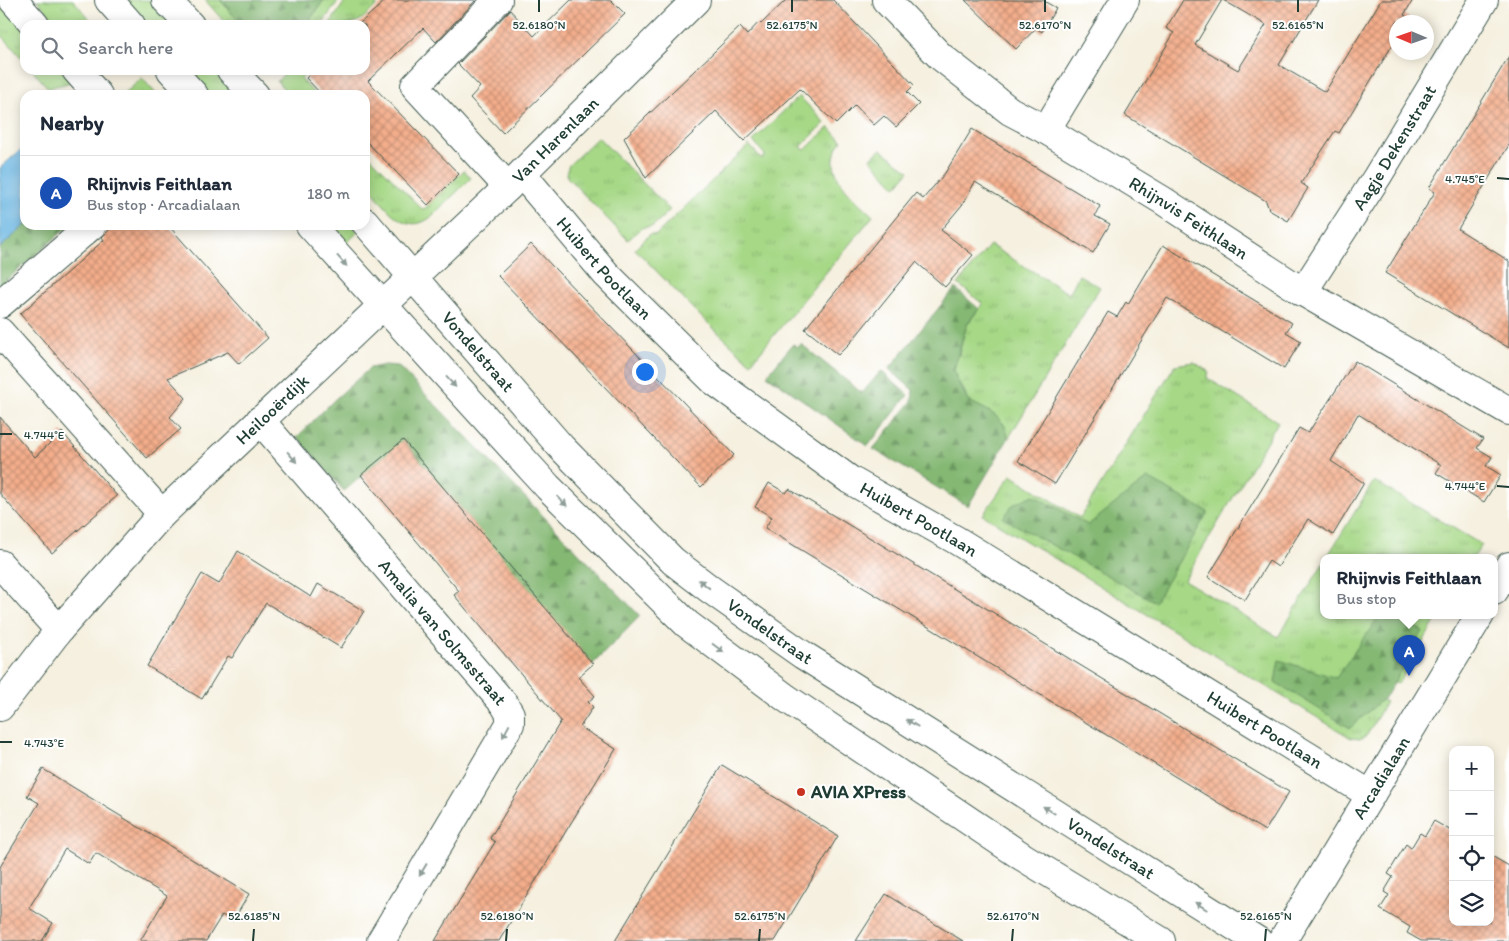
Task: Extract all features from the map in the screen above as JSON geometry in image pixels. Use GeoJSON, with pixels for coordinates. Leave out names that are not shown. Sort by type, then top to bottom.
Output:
{"type":"FeatureCollection","features":[{"type":"Feature","properties":{"kind":"street"},"geometry":{"type":"LineString","coordinates":[[13,0],[31,20]]}},
{"type":"Feature","properties":{"kind":"street"},"geometry":{"type":"LineString","coordinates":[[108,0],[126,20]]}},
{"type":"Feature","properties":{"kind":"street"},"geometry":{"type":"LineString","coordinates":[[166,0],[185,20]]}},
{"type":"Feature","properties":{"kind":"street","name":"Huibert Pootlaan"},"geometry":{"type":"LineString","coordinates":[[498,0],[415,86],[515,181],[606,274],[721,386],[850,480],[956,540],[1371,795]]}},
{"type":"Feature","properties":{"kind":"street","name":"Rhijnvis Feithlaan"},"geometry":{"type":"LineString","coordinates":[[886,0],[940,56],[1010,111],[1046,130],[1162,200],[1303,292],[1509,411]]}},
{"type":"Feature","properties":{"kind":"street"},"geometry":{"type":"LineString","coordinates":[[1046,130],[1125,0]]}},
{"type":"Feature","properties":{"kind":"street","name":"Aagje Dekenstraat"},"geometry":{"type":"LineString","coordinates":[[1303,292],[1377,177],[1484,0]]}},
{"type":"Feature","properties":{"kind":"street","name":"Van Harenlaan"},"geometry":{"type":"LineString","coordinates":[[382,306],[414,278],[515,181],[691,2]]}},
{"type":"Feature","properties":{"kind":"street"},"geometry":{"type":"LineString","coordinates":[[80,75],[94,90]]}},
{"type":"Feature","properties":{"kind":"street"},"geometry":{"type":"LineString","coordinates":[[176,75],[189,90]]}},
{"type":"Feature","properties":{"kind":"street"},"geometry":{"type":"LineString","coordinates":[[236,75],[250,90]]}},
{"type":"Feature","properties":{"kind":"street","name":"Vondelstraat"},"geometry":{"type":"LineString","coordinates":[[370,228],[561,447],[674,561],[711,590],[803,655],[1258,941]]}},
{"type":"Feature","properties":{"kind":"street"},"geometry":{"type":"LineString","coordinates":[[0,304],[86,230]]}},
{"type":"Feature","properties":{"kind":"street"},"geometry":{"type":"LineString","coordinates":[[314,230],[548,487],[687,624],[794,704],[1023,857],[1161,941]]}},
{"type":"Feature","properties":{"kind":"street","name":"Heilooërdijk"},"geometry":{"type":"LineString","coordinates":[[0,707],[59,630],[162,514],[382,306]]}},
{"type":"Feature","properties":{"kind":"street"},"geometry":{"type":"LineString","coordinates":[[0,332],[162,514]]}},
{"type":"Feature","properties":{"kind":"street","name":"Amalia van Solmsstraat"},"geometry":{"type":"LineString","coordinates":[[260,420],[504,704],[510,714],[510,724],[380,941]]}},
{"type":"Feature","properties":{"kind":"street"},"geometry":{"type":"LineString","coordinates":[[0,564],[59,630]]}},
{"type":"Feature","properties":{"kind":"street"},"geometry":{"type":"LineString","coordinates":[[1498,584],[1509,566]]}},
{"type":"Feature","properties":{"kind":"street","name":"Arcadialaan"},"geometry":{"type":"LineString","coordinates":[[1282,941],[1478,619]]}},
{"type":"Feature","properties":{"kind":"green space"},"geometry":{"type":"Polygon","coordinates":[[[0,0],[20,23],[20,56],[0,33],[0,0]]]}},
{"type":"Feature","properties":{"kind":"green space"},"geometry":{"type":"Polygon","coordinates":[[[37,0],[73,0],[91,20],[55,20],[37,0]]]}},
{"type":"Feature","properties":{"kind":"green space"},"geometry":{"type":"Polygon","coordinates":[[[119,0],[154,0],[172,20],[137,20],[119,0]]]}},
{"type":"Feature","properties":{"kind":"green space"},"geometry":{"type":"Polygon","coordinates":[[[205,0],[220,0],[238,20],[223,20],[205,0]]]}},
{"type":"Feature","properties":{"kind":"green space"},"geometry":{"type":"Polygon","coordinates":[[[220,0],[324,0],[310,20],[238,20],[220,0]]]}},
{"type":"Feature","properties":{"kind":"green space"},"geometry":{"type":"Polygon","coordinates":[[[324,0],[339,0],[325,20],[310,20],[324,0]]]}},
{"type":"Feature","properties":{"kind":"green space"},"geometry":{"type":"Polygon","coordinates":[[[346,0],[382,0],[361,20],[332,20],[346,0]]]}},
{"type":"Feature","properties":{"kind":"green space"},"geometry":{"type":"Polygon","coordinates":[[[36,75],[66,75],[71,81],[66,84],[49,89],[36,75]]]}},
{"type":"Feature","properties":{"kind":"green space"},"geometry":{"type":"Polygon","coordinates":[[[185,75],[220,75],[234,90],[199,90],[185,75]]]}},
{"type":"Feature","properties":{"kind":"green space"},"geometry":{"type":"Polygon","coordinates":[[[283,75],[305,75],[301,79],[311,90],[285,90],[277,81],[283,75]]]}},
{"type":"Feature","properties":{"kind":"green space"},"geometry":{"type":"Polygon","coordinates":[[[142,78],[153,90],[129,90],[142,78]]]}},
{"type":"Feature","properties":{"kind":"green space"},"geometry":{"type":"Polygon","coordinates":[[[799,96],[825,123],[801,147],[805,150],[829,127],[842,141],[836,152],[834,162],[836,172],[848,192],[873,216],[751,363],[696,312],[635,249],[650,234],[656,235],[749,145],[762,159],[765,155],[753,141],[799,96]]]}},
{"type":"Feature","properties":{"kind":"green space"},"geometry":{"type":"Polygon","coordinates":[[[598,137],[670,210],[653,226],[642,228],[628,240],[567,177],[568,166],[598,137]]]}},
{"type":"Feature","properties":{"kind":"green space"},"geometry":{"type":"Polygon","coordinates":[[[881,149],[909,171],[896,187],[870,159],[881,149]]]}},
{"type":"Feature","properties":{"kind":"green space"},"geometry":{"type":"Polygon","coordinates":[[[370,156],[423,210],[464,170],[471,178],[430,218],[420,223],[410,223],[402,220],[393,215],[370,188],[370,156]]]}},
{"type":"Feature","properties":{"kind":"green space"},"geometry":{"type":"Polygon","coordinates":[[[20,230],[64,230],[0,286],[0,248],[20,230]]]}},
{"type":"Feature","properties":{"kind":"green space"},"geometry":{"type":"Polygon","coordinates":[[[321,230],[356,230],[358,232],[339,250],[321,230]]]}},
{"type":"Feature","properties":{"kind":"green space"},"geometry":{"type":"Polygon","coordinates":[[[990,245],[1069,294],[1079,275],[1100,287],[1008,439],[1007,431],[999,419],[967,400],[953,368],[959,355],[966,326],[983,304],[958,284],[990,245]]]}},
{"type":"Feature","properties":{"kind":"green space"},"geometry":{"type":"Polygon","coordinates":[[[955,288],[979,309],[966,328],[954,368],[955,375],[967,400],[999,419],[1007,431],[1008,439],[968,506],[873,449],[912,401],[913,390],[889,369],[955,288]]]}},
{"type":"Feature","properties":{"kind":"green space"},"geometry":{"type":"Polygon","coordinates":[[[793,344],[798,347],[801,344],[862,393],[881,371],[908,395],[868,446],[767,375],[793,344]]]}},
{"type":"Feature","properties":{"kind":"green space"},"geometry":{"type":"Polygon","coordinates":[[[1194,362],[1209,372],[1207,378],[1278,422],[1184,580],[1278,637],[1320,569],[1320,619],[1437,619],[1398,684],[1389,678],[1377,697],[1386,702],[1367,735],[1360,739],[1351,738],[983,515],[1011,475],[1080,518],[1175,365],[1194,362]]]}},
{"type":"Feature","properties":{"kind":"green space"},"geometry":{"type":"Polygon","coordinates":[[[385,365],[398,366],[640,616],[592,665],[404,441],[344,491],[297,437],[370,368],[385,365]]]}},
{"type":"Feature","properties":{"kind":"green space"},"geometry":{"type":"Polygon","coordinates":[[[1148,478],[1208,512],[1155,602],[1003,518],[1014,504],[1033,495],[1088,525],[1148,478]]]}},
{"type":"Feature","properties":{"kind":"green space"},"geometry":{"type":"Polygon","coordinates":[[[1374,481],[1482,545],[1476,554],[1329,554],[1374,481]]]}},
{"type":"Feature","properties":{"kind":"green space"},"geometry":{"type":"Polygon","coordinates":[[[1377,619],[1399,619],[1423,631],[1387,695],[1350,728],[1275,682],[1279,660],[1336,678],[1377,619]]]}},
{"type":"Feature","properties":{"kind":"water"},"geometry":{"type":"Polygon","coordinates":[[[20,150],[20,230],[0,248],[0,168],[20,150]]]}},
{"type":"Feature","properties":{"kind":"building"},"geometry":{"type":"Polygon","coordinates":[[[386,0],[476,0],[436,42],[423,28],[368,81],[459,174],[428,205],[370,145],[370,90],[317,90],[306,78],[309,75],[370,75],[370,20],[364,20],[386,0]]]}},
{"type":"Feature","properties":{"kind":"building"},"geometry":{"type":"Polygon","coordinates":[[[571,0],[611,0],[625,14],[503,133],[470,98],[480,87],[458,64],[510,10],[534,36],[571,0]]]}},
{"type":"Feature","properties":{"kind":"building"},"geometry":{"type":"Polygon","coordinates":[[[786,0],[833,0],[914,85],[907,92],[919,104],[896,127],[884,116],[874,125],[855,105],[836,124],[800,89],[744,141],[716,111],[646,178],[624,138],[740,27],[747,35],[759,22],[761,24],[786,0]]]}},
{"type":"Feature","properties":{"kind":"building"},"geometry":{"type":"Polygon","coordinates":[[[965,0],[1042,0],[1056,8],[1042,32],[1036,28],[1016,49],[965,0]]]}},
{"type":"Feature","properties":{"kind":"building"},"geometry":{"type":"Polygon","coordinates":[[[1183,0],[1222,0],[1195,45],[1238,70],[1266,25],[1223,0],[1318,0],[1279,65],[1325,92],[1381,0],[1413,0],[1404,15],[1389,15],[1389,51],[1339,133],[1335,131],[1301,183],[1308,188],[1288,221],[1269,210],[1266,201],[1125,115],[1174,33],[1166,28],[1183,0]]]}},
{"type":"Feature","properties":{"kind":"building"},"geometry":{"type":"Polygon","coordinates":[[[1509,56],[1509,145],[1458,229],[1509,261],[1509,348],[1385,273],[1435,192],[1429,188],[1509,56]]]}},
{"type":"Feature","properties":{"kind":"building"},"geometry":{"type":"Polygon","coordinates":[[[972,129],[1100,206],[1095,216],[1110,224],[1093,253],[975,182],[962,205],[941,230],[973,255],[945,287],[916,262],[851,342],[838,355],[805,329],[916,193],[923,199],[945,173],[972,129]]]}},
{"type":"Feature","properties":{"kind":"building"},"geometry":{"type":"Polygon","coordinates":[[[109,230],[172,230],[268,338],[239,364],[228,352],[168,378],[186,398],[170,417],[181,429],[147,458],[20,314],[104,240],[102,237],[109,230]]]}},
{"type":"Feature","properties":{"kind":"building"},"geometry":{"type":"Polygon","coordinates":[[[531,244],[734,455],[701,487],[498,276],[531,244]]]}},
{"type":"Feature","properties":{"kind":"building"},"geometry":{"type":"Polygon","coordinates":[[[1163,245],[1292,323],[1286,332],[1301,341],[1284,369],[1167,298],[1055,484],[1018,461],[1108,312],[1117,317],[1126,302],[1128,304],[1163,245]]]}},
{"type":"Feature","properties":{"kind":"building"},"geometry":{"type":"Polygon","coordinates":[[[1355,361],[1483,439],[1477,448],[1492,457],[1486,466],[1501,475],[1484,502],[1436,473],[1441,465],[1358,414],[1331,461],[1364,483],[1333,535],[1308,519],[1278,567],[1269,561],[1245,600],[1208,577],[1299,428],[1308,433],[1355,361]]]}},
{"type":"Feature","properties":{"kind":"building"},"geometry":{"type":"Polygon","coordinates":[[[0,417],[35,457],[62,432],[117,496],[52,553],[0,494],[0,417]]]}},
{"type":"Feature","properties":{"kind":"building"},"geometry":{"type":"Polygon","coordinates":[[[403,440],[593,664],[578,677],[595,696],[588,702],[593,707],[580,727],[616,749],[499,941],[435,941],[495,842],[490,838],[561,721],[454,595],[459,591],[361,475],[403,440]]]}},
{"type":"Feature","properties":{"kind":"building"},"geometry":{"type":"Polygon","coordinates":[[[769,483],[786,493],[789,489],[816,505],[1289,792],[1265,831],[765,528],[772,517],[755,507],[769,483]]]}},
{"type":"Feature","properties":{"kind":"building"},"geometry":{"type":"Polygon","coordinates":[[[238,551],[311,597],[318,584],[364,611],[341,648],[266,603],[232,658],[228,656],[202,699],[147,666],[202,574],[219,584],[238,551]]]}},
{"type":"Feature","properties":{"kind":"building"},"geometry":{"type":"Polygon","coordinates":[[[722,765],[838,836],[775,941],[615,941],[722,765]]]}},
{"type":"Feature","properties":{"kind":"building"},"geometry":{"type":"Polygon","coordinates":[[[43,769],[249,894],[233,921],[222,915],[206,941],[140,941],[167,896],[96,853],[89,864],[65,849],[29,908],[53,923],[42,941],[0,941],[0,867],[39,803],[27,796],[43,769]]]}},
{"type":"Feature","properties":{"kind":"building"},"geometry":{"type":"Polygon","coordinates":[[[1434,821],[1449,830],[1449,926],[1494,926],[1494,857],[1509,866],[1509,941],[1421,941],[1407,933],[1410,927],[1380,909],[1389,895],[1384,892],[1393,877],[1388,874],[1406,844],[1411,848],[1420,833],[1425,836],[1434,821]]]}},
{"type":"Feature","properties":{"kind":"building"},"geometry":{"type":"Polygon","coordinates":[[[886,894],[963,941],[856,941],[886,894]]]}},
{"type":"Feature","properties":{"kind":"place","name":"Rhijnvis Feithlaan"},"geometry":{"type":"Point","coordinates":[1409,676]}},
{"type":"Feature","properties":{"kind":"place","name":"AVIA XPress"},"geometry":{"type":"Point","coordinates":[801,792]}}]}
